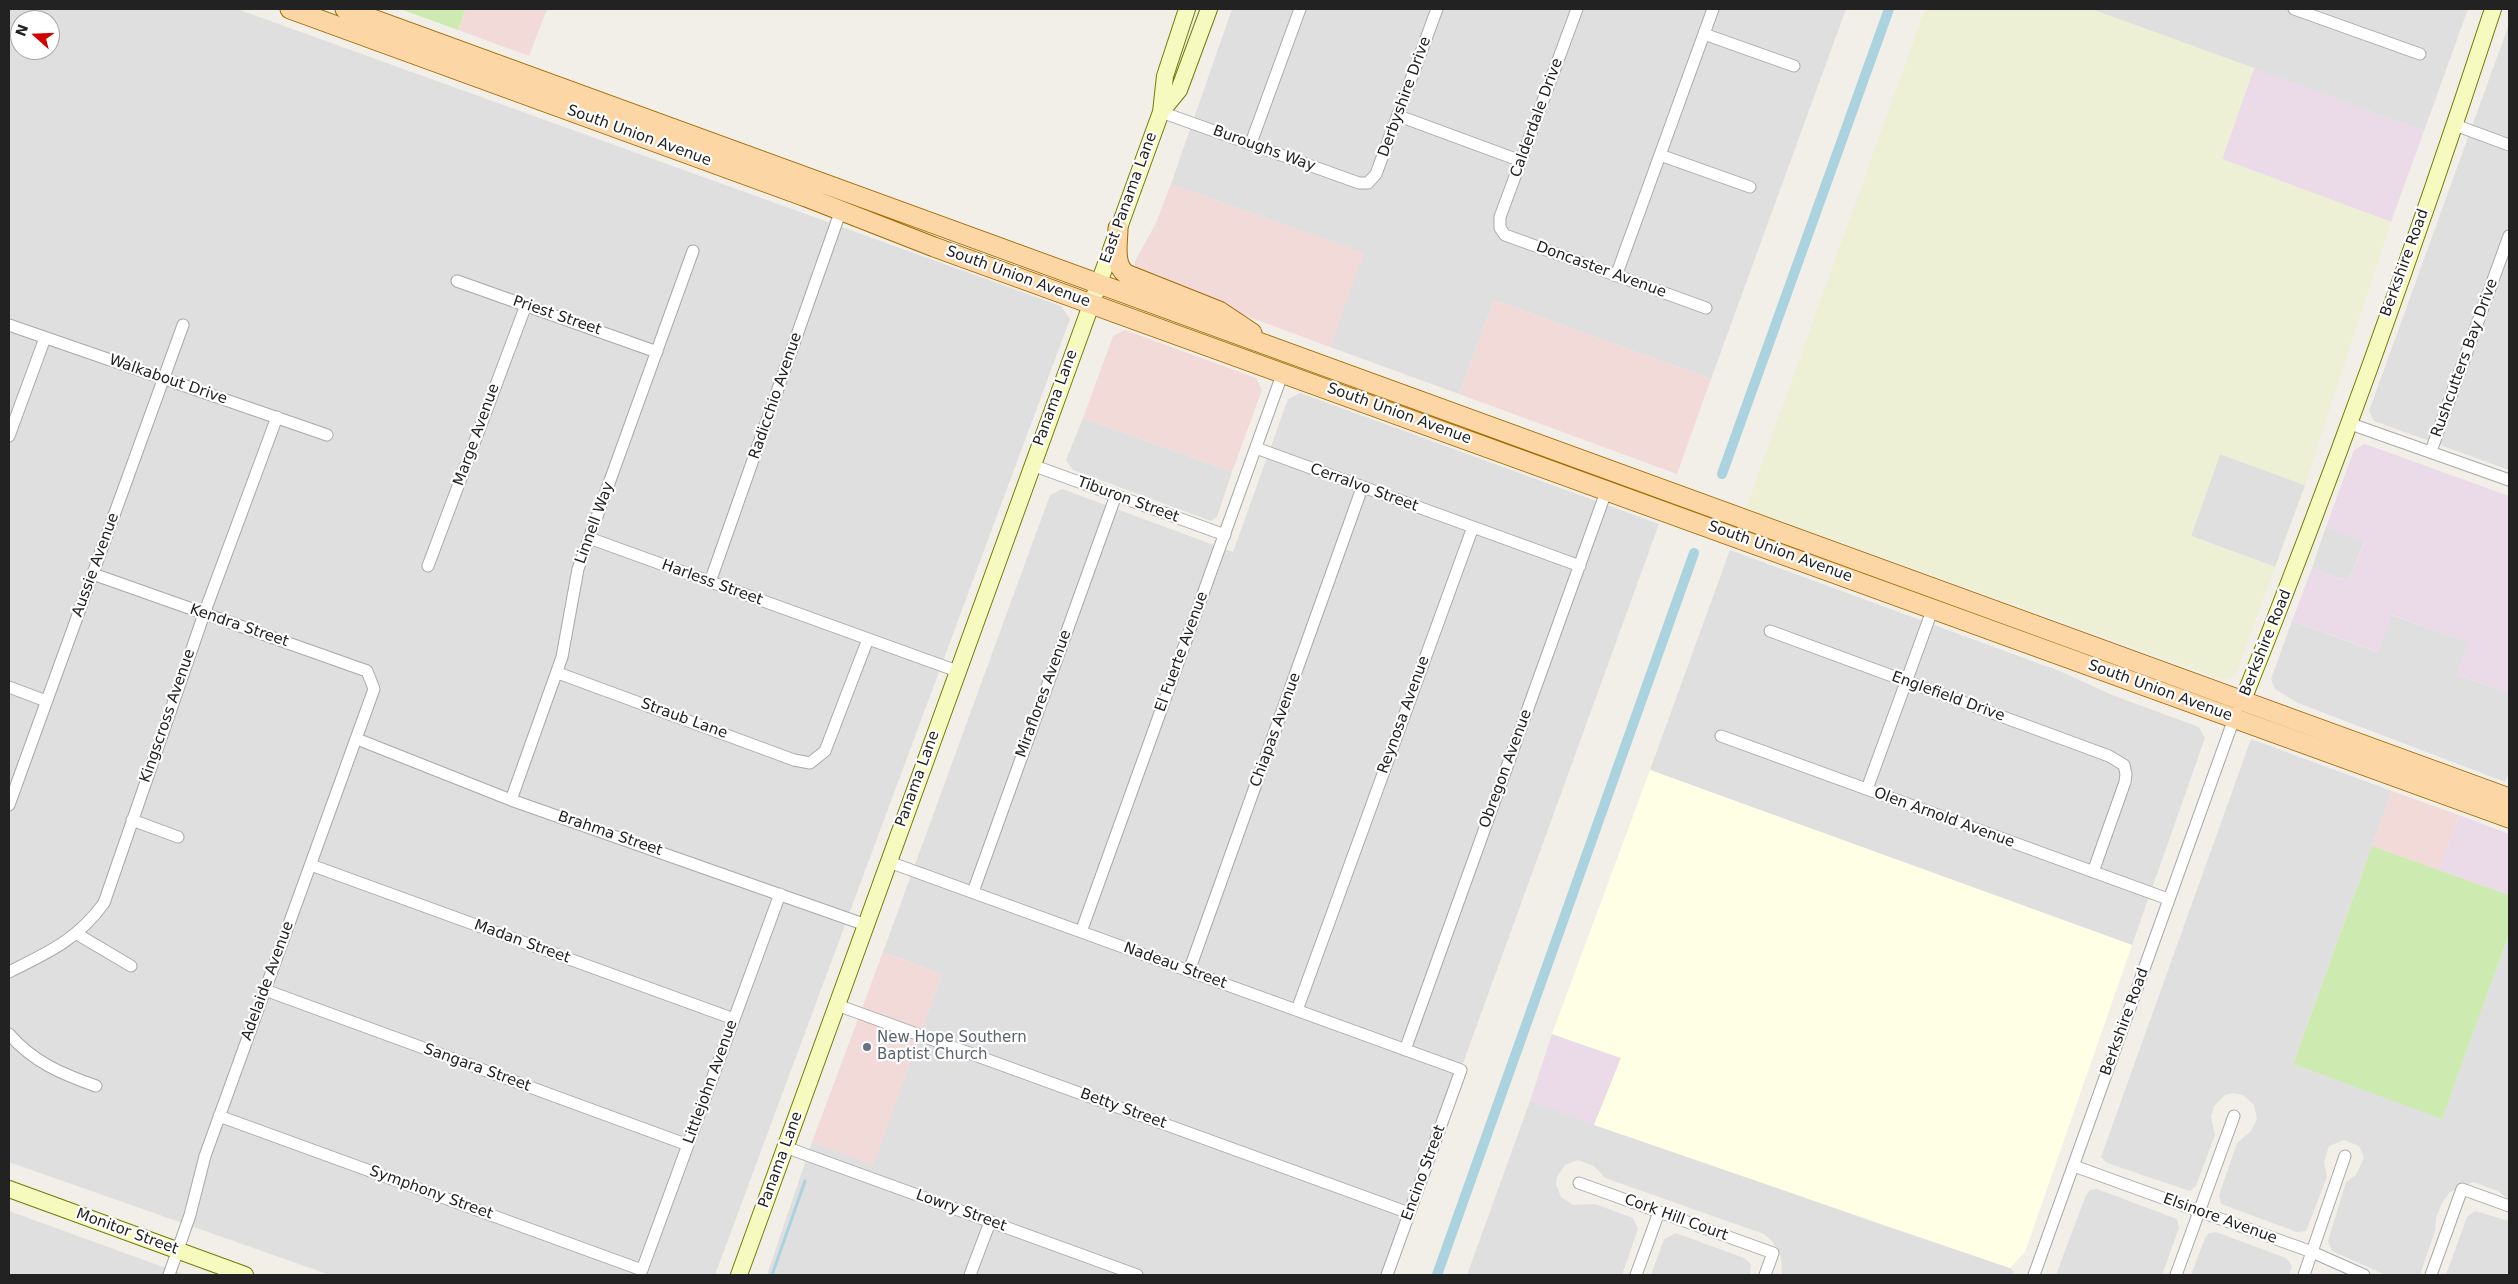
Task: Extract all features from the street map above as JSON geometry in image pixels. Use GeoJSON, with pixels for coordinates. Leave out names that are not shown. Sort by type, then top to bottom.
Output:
{"type":"FeatureCollection","features":[{"type":"Feature","properties":{"kind":"main road","name":"South Union Avenue"},"geometry":{"type":"LineString","coordinates":[[290,9],[841,210],[984,265],[1607,489],[2509,818]]}},
{"type":"Feature","properties":{"kind":"main road","name":"South Union Avenue"},"geometry":{"type":"LineString","coordinates":[[345,9],[2509,798]]}},
{"type":"Feature","properties":{"kind":"main road","name":"East Panama Lane"},"geometry":{"type":"LineString","coordinates":[[1098,283],[1161,112],[1165,76],[1187,9]]}},
{"type":"Feature","properties":{"kind":"main road"},"geometry":{"type":"LineString","coordinates":[[1181,84],[1183,52],[1198,9]]}},
{"type":"Feature","properties":{"kind":"main road","name":"East Panama Lane"},"geometry":{"type":"LineString","coordinates":[[1161,112],[1179,90],[1208,9]]}},
{"type":"Feature","properties":{"kind":"main road","name":"Berkshire Road"},"geometry":{"type":"LineString","coordinates":[[2242,700],[2305,546],[2455,125],[2493,9]]}},
{"type":"Feature","properties":{"kind":"main road"},"geometry":{"type":"LineString","coordinates":[[398,48],[412,43],[475,65],[485,60]]}},
{"type":"Feature","properties":{"kind":"main road"},"geometry":{"type":"LineString","coordinates":[[503,86],[520,82],[593,108],[606,104]]}},
{"type":"Feature","properties":{"kind":"main road"},"geometry":{"type":"LineString","coordinates":[[1118,228],[1117,258],[1122,271],[1219,311],[1243,325],[1264,344]]}},
{"type":"Feature","properties":{"kind":"main road"},"geometry":{"type":"LineString","coordinates":[[984,265],[1026,270],[1088,290],[1098,283]]}},
{"type":"Feature","properties":{"kind":"main road","name":"Panama Lane"},"geometry":{"type":"LineString","coordinates":[[739,1275],[1098,283]]}},
{"type":"Feature","properties":{"kind":"main road"},"geometry":{"type":"LineString","coordinates":[[1091,304],[1100,300],[1115,301],[1204,332],[1214,334],[1230,331]]}},
{"type":"Feature","properties":{"kind":"main road"},"geometry":{"type":"LineString","coordinates":[[1210,346],[1242,347],[1302,367],[1310,366],[1312,361]]}},
{"type":"Feature","properties":{"kind":"main road","name":"Monitor Street"},"geometry":{"type":"LineString","coordinates":[[9,1189],[246,1275]]}},
{"type":"Feature","properties":{"kind":"street"},"geometry":{"type":"LineString","coordinates":[[1251,143],[1300,9]]}},
{"type":"Feature","properties":{"kind":"street","name":"Derbyshire Drive"},"geometry":{"type":"LineString","coordinates":[[1368,183],[1376,174],[1438,9]]}},
{"type":"Feature","properties":{"kind":"street","name":"Calderdale Drive"},"geometry":{"type":"LineString","coordinates":[[1500,228],[1500,216],[1577,9]]}},
{"type":"Feature","properties":{"kind":"street"},"geometry":{"type":"LineString","coordinates":[[1616,276],[1713,9]]}},
{"type":"Feature","properties":{"kind":"street"},"geometry":{"type":"LineString","coordinates":[[2294,9],[2420,54]]}},
{"type":"Feature","properties":{"kind":"street"},"geometry":{"type":"LineString","coordinates":[[1704,34],[1794,66]]}},
{"type":"Feature","properties":{"kind":"street","name":"Buroughs Way"},"geometry":{"type":"LineString","coordinates":[[1161,112],[1359,183],[1368,183]]}},
{"type":"Feature","properties":{"kind":"street"},"geometry":{"type":"LineString","coordinates":[[1399,116],[1521,161]]}},
{"type":"Feature","properties":{"kind":"street"},"geometry":{"type":"LineString","coordinates":[[2455,125],[2509,145]]}},
{"type":"Feature","properties":{"kind":"street"},"geometry":{"type":"LineString","coordinates":[[1660,155],[1750,187]]}},
{"type":"Feature","properties":{"kind":"street","name":"Radicchio Avenue"},"geometry":{"type":"LineString","coordinates":[[710,582],[841,210]]}},
{"type":"Feature","properties":{"kind":"street","name":"Doncaster Avenue"},"geometry":{"type":"LineString","coordinates":[[1500,228],[1505,235],[1706,308]]}},
{"type":"Feature","properties":{"kind":"street","name":"Rushcutters Bay Drive"},"geometry":{"type":"LineString","coordinates":[[2431,451],[2509,236]]}},
{"type":"Feature","properties":{"kind":"street","name":"Linnell Way"},"geometry":{"type":"LineString","coordinates":[[511,800],[558,673],[578,569],[693,251]]}},
{"type":"Feature","properties":{"kind":"street","name":"Priest Street"},"geometry":{"type":"LineString","coordinates":[[457,281],[656,352]]}},
{"type":"Feature","properties":{"kind":"street","name":"Marge Avenue"},"geometry":{"type":"LineString","coordinates":[[428,566],[526,305]]}},
{"type":"Feature","properties":{"kind":"street","name":"Walkabout Drive"},"geometry":{"type":"LineString","coordinates":[[9,325],[327,435]]}},
{"type":"Feature","properties":{"kind":"street","name":"Aussie Avenue"},"geometry":{"type":"LineString","coordinates":[[9,805],[183,325]]}},
{"type":"Feature","properties":{"kind":"street"},"geometry":{"type":"LineString","coordinates":[[9,436],[46,338]]}},
{"type":"Feature","properties":{"kind":"street","name":"El Fuerte Avenue"},"geometry":{"type":"LineString","coordinates":[[1081,932],[1283,372]]}},
{"type":"Feature","properties":{"kind":"street","name":"Kingscross Avenue"},"geometry":{"type":"LineString","coordinates":[[9,972],[56,949],[77,934],[104,903],[204,614],[277,417]]}},
{"type":"Feature","properties":{"kind":"street"},"geometry":{"type":"LineString","coordinates":[[2348,423],[2509,480]]}},
{"type":"Feature","properties":{"kind":"street","name":"Cerralvo Street"},"geometry":{"type":"LineString","coordinates":[[1256,448],[1473,527]]}},
{"type":"Feature","properties":{"kind":"street","name":"Tiburon Street"},"geometry":{"type":"LineString","coordinates":[[1032,465],[1224,535]]}},
{"type":"Feature","properties":{"kind":"street","name":"Chiapas Avenue"},"geometry":{"type":"LineString","coordinates":[[1189,971],[1362,488]]}},
{"type":"Feature","properties":{"kind":"street","name":"Obregon Avenue"},"geometry":{"type":"LineString","coordinates":[[1405,1050],[1607,489]]}},
{"type":"Feature","properties":{"kind":"street","name":"Miraflores Avenue"},"geometry":{"type":"LineString","coordinates":[[972,892],[1116,495]]}},
{"type":"Feature","properties":{"kind":"street"},"geometry":{"type":"LineString","coordinates":[[1473,527],[1580,566]]}},
{"type":"Feature","properties":{"kind":"street","name":"Reynosa Avenue"},"geometry":{"type":"LineString","coordinates":[[1297,1010],[1473,527]]}},
{"type":"Feature","properties":{"kind":"street","name":"Harless Street"},"geometry":{"type":"LineString","coordinates":[[589,538],[957,671]]}},
{"type":"Feature","properties":{"kind":"street","name":"Kendra Street"},"geometry":{"type":"LineString","coordinates":[[93,574],[367,671],[374,689]]}},
{"type":"Feature","properties":{"kind":"street"},"geometry":{"type":"LineString","coordinates":[[1867,789],[1933,608]]}},
{"type":"Feature","properties":{"kind":"street","name":"Englefield Drive"},"geometry":{"type":"LineString","coordinates":[[1770,632],[2108,756],[2124,765],[2125,782],[2093,872]]}},
{"type":"Feature","properties":{"kind":"street","name":"Straub Lane"},"geometry":{"type":"LineString","coordinates":[[558,673],[794,760],[810,763],[825,751],[868,639]]}},
{"type":"Feature","properties":{"kind":"street"},"geometry":{"type":"LineString","coordinates":[[9,687],[46,701]]}},
{"type":"Feature","properties":{"kind":"street","name":"Adelaide Avenue"},"geometry":{"type":"LineString","coordinates":[[169,1275],[190,1216],[205,1156],[374,689]]}},
{"type":"Feature","properties":{"kind":"street","name":"Berkshire Road"},"geometry":{"type":"LineString","coordinates":[[2034,1275],[2168,899],[2242,700]]}},
{"type":"Feature","properties":{"kind":"street","name":"Olen Arnold Avenue"},"geometry":{"type":"LineString","coordinates":[[1721,736],[2168,899]]}},
{"type":"Feature","properties":{"kind":"street","name":"Brahma Street"},"geometry":{"type":"LineString","coordinates":[[357,739],[511,800],[866,925]]}},
{"type":"Feature","properties":{"kind":"street"},"geometry":{"type":"LineString","coordinates":[[132,820],[178,837]]}},
{"type":"Feature","properties":{"kind":"street","name":"Nadeau Street"},"geometry":{"type":"LineString","coordinates":[[888,862],[1461,1070]]}},
{"type":"Feature","properties":{"kind":"street","name":"Madan Street"},"geometry":{"type":"LineString","coordinates":[[311,865],[734,1019]]}},
{"type":"Feature","properties":{"kind":"street","name":"Littlejohn Avenue"},"geometry":{"type":"LineString","coordinates":[[642,1270],[780,894]]}},
{"type":"Feature","properties":{"kind":"street"},"geometry":{"type":"LineString","coordinates":[[77,934],[131,966]]}},
{"type":"Feature","properties":{"kind":"street","name":"Sangara Street"},"geometry":{"type":"LineString","coordinates":[[265,990],[688,1145]]}},
{"type":"Feature","properties":{"kind":"street","name":"Betty Street"},"geometry":{"type":"LineString","coordinates":[[837,1005],[1409,1213]]}},
{"type":"Feature","properties":{"kind":"street"},"geometry":{"type":"LineString","coordinates":[[9,1034],[31,1056],[47,1066],[96,1086]]}},
{"type":"Feature","properties":{"kind":"street","name":"Encino Street"},"geometry":{"type":"LineString","coordinates":[[1387,1275],[1461,1070]]}},
{"type":"Feature","properties":{"kind":"street","name":"Symphony Street"},"geometry":{"type":"LineString","coordinates":[[219,1116],[642,1270]]}},
{"type":"Feature","properties":{"kind":"street"},"geometry":{"type":"LineString","coordinates":[[2176,1275],[2234,1116]]}},
{"type":"Feature","properties":{"kind":"street","name":"Lowry Street"},"geometry":{"type":"LineString","coordinates":[[785,1147],[1136,1275]]}},
{"type":"Feature","properties":{"kind":"street"},"geometry":{"type":"LineString","coordinates":[[2304,1275],[2345,1156]]}},
{"type":"Feature","properties":{"kind":"street","name":"Elsinore Avenue"},"geometry":{"type":"LineString","coordinates":[[2074,1166],[2312,1252],[2364,1275]]}},
{"type":"Feature","properties":{"kind":"street","name":"Cork Hill Court"},"geometry":{"type":"LineString","coordinates":[[1579,1183],[1773,1254],[1765,1275]]}},
{"type":"Feature","properties":{"kind":"street"},"geometry":{"type":"LineString","coordinates":[[2431,1275],[2462,1190],[2509,1206]]}},
{"type":"Feature","properties":{"kind":"street"},"geometry":{"type":"LineString","coordinates":[[1636,1275],[1659,1212]]}},
{"type":"Feature","properties":{"kind":"street"},"geometry":{"type":"LineString","coordinates":[[970,1275],[990,1222]]}},
{"type":"Feature","properties":{"kind":"shaded area"},"geometry":{"type":"Polygon","coordinates":[[[9,9],[237,9],[1061,306],[1070,319],[715,1275],[330,1275],[9,1162],[9,9]]]}},
{"type":"Feature","properties":{"kind":"shaded area"},"geometry":{"type":"Polygon","coordinates":[[[465,9],[547,9],[529,56],[458,30],[465,9]]]}},
{"type":"Feature","properties":{"kind":"shaded area"},"geometry":{"type":"Polygon","coordinates":[[[1232,9],[1846,9],[1711,379],[1494,300],[1459,394],[1330,347],[1363,253],[1171,184],[1232,9]]]}},
{"type":"Feature","properties":{"kind":"shaded area"},"geometry":{"type":"Polygon","coordinates":[[[1925,9],[2091,9],[2254,68],[2222,159],[2391,222],[2305,485],[2220,454],[2191,536],[2275,567],[2235,677],[2223,680],[1746,508],[1925,9]]]}},
{"type":"Feature","properties":{"kind":"shaded area"},"geometry":{"type":"Polygon","coordinates":[[[2091,9],[2468,9],[2424,131],[2091,9]]]}},
{"type":"Feature","properties":{"kind":"shaded area"},"geometry":{"type":"Polygon","coordinates":[[[2509,24],[2509,470],[2374,421],[2369,411],[2509,24]]]}},
{"type":"Feature","properties":{"kind":"shaded area"},"geometry":{"type":"Polygon","coordinates":[[[2254,68],[2424,131],[2391,222],[2222,159],[2254,68]]]}},
{"type":"Feature","properties":{"kind":"shaded area"},"geometry":{"type":"Polygon","coordinates":[[[1171,184],[1364,253],[1330,347],[1136,275],[1135,261],[1156,223],[1171,184]]]}},
{"type":"Feature","properties":{"kind":"shaded area"},"geometry":{"type":"Polygon","coordinates":[[[1494,300],[1711,379],[1677,474],[1459,394],[1494,300]]]}},
{"type":"Feature","properties":{"kind":"shaded area"},"geometry":{"type":"Polygon","coordinates":[[[1125,330],[1256,378],[1262,390],[1232,472],[1083,418],[1113,336],[1125,330]]]}},
{"type":"Feature","properties":{"kind":"shaded area"},"geometry":{"type":"Polygon","coordinates":[[[1300,393],[1659,524],[1386,1275],[767,1275],[812,1142],[873,1164],[942,974],[883,952],[1050,495],[1062,489],[1233,552],[1288,399],[1300,393]]]}},
{"type":"Feature","properties":{"kind":"shaded area"},"geometry":{"type":"Polygon","coordinates":[[[1083,418],[1232,472],[1217,517],[1211,521],[1073,470],[1066,460],[1083,418]]]}},
{"type":"Feature","properties":{"kind":"shaded area"},"geometry":{"type":"Polygon","coordinates":[[[2365,444],[2509,496],[2509,693],[2457,675],[2468,643],[2392,615],[2378,652],[2292,621],[2312,568],[2348,581],[2365,542],[2326,527],[2354,450],[2365,444]]]}},
{"type":"Feature","properties":{"kind":"shaded area"},"geometry":{"type":"Polygon","coordinates":[[[2220,454],[2305,485],[2275,567],[2191,536],[2220,454]]]}},
{"type":"Feature","properties":{"kind":"shaded area"},"geometry":{"type":"Polygon","coordinates":[[[2326,527],[2365,541],[2348,581],[2312,568],[2326,527]]]}},
{"type":"Feature","properties":{"kind":"shaded area"},"geometry":{"type":"Polygon","coordinates":[[[1730,550],[2062,672],[2112,695],[2199,727],[2205,738],[2132,945],[1650,770],[1730,550]]]}},
{"type":"Feature","properties":{"kind":"shaded area"},"geometry":{"type":"Polygon","coordinates":[[[2391,615],[2469,643],[2457,675],[2509,693],[2509,772],[2505,782],[2298,703],[2275,689],[2271,679],[2292,621],[2377,652],[2391,615]]]}},
{"type":"Feature","properties":{"kind":"shaded area"},"geometry":{"type":"Polygon","coordinates":[[[2251,739],[2392,791],[2293,1064],[2442,1118],[2509,934],[2509,1200],[2498,1191],[2473,1182],[2450,1192],[2442,1203],[2436,1218],[2435,1231],[2420,1275],[2386,1275],[2332,1251],[2328,1241],[2346,1182],[2356,1175],[2364,1158],[2359,1146],[2344,1140],[2329,1146],[2324,1162],[2327,1177],[2306,1231],[2297,1232],[2221,1204],[2219,1195],[2237,1143],[2251,1131],[2257,1119],[2254,1105],[2243,1095],[2233,1093],[2225,1095],[2214,1106],[2211,1117],[2215,1135],[2196,1186],[2190,1191],[2107,1163],[2101,1157],[2251,739]]]}},
{"type":"Feature","properties":{"kind":"shaded area"},"geometry":{"type":"Polygon","coordinates":[[[1650,770],[2132,945],[2025,1252],[2010,1268],[1594,1125],[1621,1058],[1552,1034],[1650,770]]]}},
{"type":"Feature","properties":{"kind":"shaded area"},"geometry":{"type":"Polygon","coordinates":[[[2392,791],[2459,815],[2439,870],[2372,846],[2392,791]]]}},
{"type":"Feature","properties":{"kind":"shaded area"},"geometry":{"type":"Polygon","coordinates":[[[2459,815],[2509,834],[2509,895],[2439,870],[2459,815]]]}},
{"type":"Feature","properties":{"kind":"shaded area"},"geometry":{"type":"Polygon","coordinates":[[[883,952],[942,974],[873,1165],[812,1142],[883,952]]]}},
{"type":"Feature","properties":{"kind":"shaded area"},"geometry":{"type":"Polygon","coordinates":[[[1552,1034],[1621,1058],[1594,1125],[1530,1101],[1552,1034]]]}},
{"type":"Feature","properties":{"kind":"shaded area"},"geometry":{"type":"Polygon","coordinates":[[[1530,1101],[2010,1268],[2014,1272],[2012,1275],[1782,1275],[1781,1256],[1772,1241],[1764,1234],[1605,1178],[1594,1166],[1578,1160],[1565,1165],[1557,1177],[1556,1184],[1561,1197],[1573,1205],[1595,1204],[1633,1218],[1638,1229],[1622,1275],[1467,1275],[1530,1101]]]}},
{"type":"Feature","properties":{"kind":"shaded area"},"geometry":{"type":"Polygon","coordinates":[[[2097,1189],[2177,1219],[2179,1228],[2162,1275],[2056,1275],[2086,1195],[2090,1190],[2097,1189]]]}},
{"type":"Feature","properties":{"kind":"shaded area"},"geometry":{"type":"Polygon","coordinates":[[[9,1211],[185,1275],[9,1275],[9,1211]]]}},
{"type":"Feature","properties":{"kind":"shaded area"},"geometry":{"type":"Polygon","coordinates":[[[2475,1211],[2509,1221],[2509,1275],[2446,1275],[2467,1217],[2475,1211]]]}},
{"type":"Feature","properties":{"kind":"shaded area"},"geometry":{"type":"Polygon","coordinates":[[[2216,1232],[2286,1258],[2292,1266],[2289,1275],[2191,1275],[2205,1238],[2209,1233],[2216,1232]]]}},
{"type":"Feature","properties":{"kind":"shaded area"},"geometry":{"type":"Polygon","coordinates":[[[1676,1233],[1744,1258],[1751,1264],[1750,1275],[1651,1275],[1664,1239],[1676,1233]]]}},
{"type":"Feature","properties":{"kind":"green space"},"geometry":{"type":"Polygon","coordinates":[[[400,9],[465,9],[458,30],[400,9]]]}},
{"type":"Feature","properties":{"kind":"green space"},"geometry":{"type":"Polygon","coordinates":[[[2372,846],[2509,895],[2509,934],[2442,1119],[2293,1064],[2372,846]]]}},
{"type":"Feature","properties":{"kind":"waterway"},"geometry":{"type":"LineString","coordinates":[[1722,474],[1889,9]]}},
{"type":"Feature","properties":{"kind":"waterway"},"geometry":{"type":"LineString","coordinates":[[1437,1275],[1694,553]]}},
{"type":"Feature","properties":{"kind":"waterway"},"geometry":{"type":"LineString","coordinates":[[772,1275],[805,1181]]}},
{"type":"Feature","properties":{"kind":"place","name":"New Hope Southern Baptist Church"},"geometry":{"type":"Point","coordinates":[867,1047]}}]}
